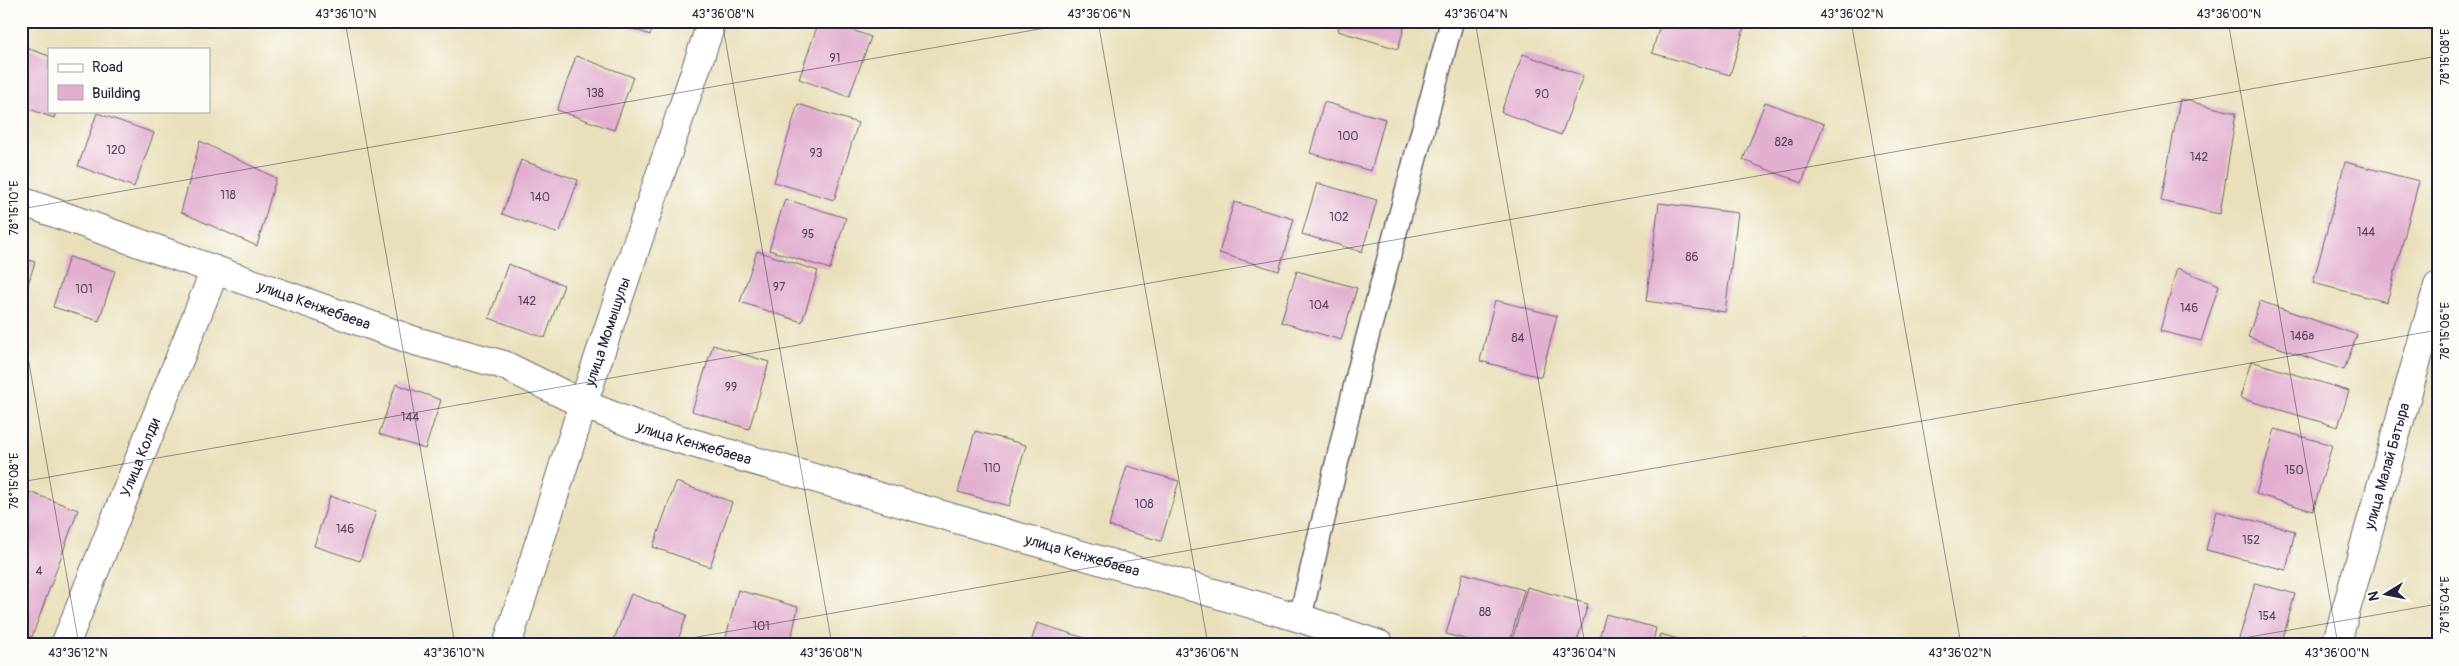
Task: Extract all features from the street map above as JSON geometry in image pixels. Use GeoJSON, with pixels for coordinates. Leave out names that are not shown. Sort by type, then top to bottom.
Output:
{"type":"FeatureCollection","features":[{"type":"Feature","properties":{"kind":"street","name":"улица Момышулы"},"geometry":{"type":"LineString","coordinates":[[507,645],[584,404],[712,21]]}},
{"type":"Feature","properties":{"kind":"street","name":"улица Кенжебаева"},"geometry":{"type":"LineString","coordinates":[[21,201],[415,341],[504,366],[584,404],[651,432],[1300,618],[1380,645]]}},
{"type":"Feature","properties":{"kind":"street","name":"Улица Колди"},"geometry":{"type":"LineString","coordinates":[[65,645],[215,270]]}},
{"type":"Feature","properties":{"kind":"street","name":"улица Малай Батыра"},"geometry":{"type":"LineString","coordinates":[[2336,645],[2438,286]]}},
{"type":"Feature","properties":{"kind":"lane"},"geometry":{"type":"LineString","coordinates":[[1300,618],[1360,365],[1452,21]]}},
{"type":"Feature","properties":{"kind":"building"},"geometry":{"type":"Polygon","coordinates":[[[612,21],[655,21],[650,35],[612,21]]]}},
{"type":"Feature","properties":{"kind":"building"},"geometry":{"type":"Polygon","coordinates":[[[819,21],[828,21],[871,37],[849,97],[799,79],[819,21]]]}},
{"type":"Feature","properties":{"kind":"building"},"geometry":{"type":"Polygon","coordinates":[[[1340,21],[1406,21],[1398,49],[1338,31],[1340,21]]]}},
{"type":"Feature","properties":{"kind":"building"},"geometry":{"type":"Polygon","coordinates":[[[1576,21],[1594,21],[1592,27],[1576,21]]]}},
{"type":"Feature","properties":{"kind":"building"},"geometry":{"type":"Polygon","coordinates":[[[1661,21],[1746,21],[1730,75],[1652,53],[1661,21]]]}},
{"type":"Feature","properties":{"kind":"building"},"geometry":{"type":"Polygon","coordinates":[[[21,46],[48,56],[48,112],[56,112],[54,118],[21,106],[21,46]]]}},
{"type":"Feature","properties":{"kind":"building"},"geometry":{"type":"Polygon","coordinates":[[[1523,54],[1583,76],[1561,135],[1501,112],[1523,54]]]}},
{"type":"Feature","properties":{"kind":"building"},"geometry":{"type":"Polygon","coordinates":[[[576,56],[633,77],[614,130],[557,110],[576,56]]]}},
{"type":"Feature","properties":{"kind":"building"},"geometry":{"type":"Polygon","coordinates":[[[2180,99],[2236,113],[2220,214],[2161,201],[2180,99]]]}},
{"type":"Feature","properties":{"kind":"building"},"geometry":{"type":"Polygon","coordinates":[[[1324,102],[1385,119],[1371,171],[1310,153],[1324,102]]]}},
{"type":"Feature","properties":{"kind":"building"},"geometry":{"type":"Polygon","coordinates":[[[1765,102],[1824,124],[1802,183],[1743,160],[1765,102]]]}},
{"type":"Feature","properties":{"kind":"building"},"geometry":{"type":"Polygon","coordinates":[[[798,104],[858,123],[834,200],[774,182],[798,104]]]}},
{"type":"Feature","properties":{"kind":"building"},"geometry":{"type":"Polygon","coordinates":[[[97,113],[154,133],[134,187],[78,166],[97,113]]]}},
{"type":"Feature","properties":{"kind":"building"},"geometry":{"type":"Polygon","coordinates":[[[200,141],[276,178],[257,246],[181,212],[200,141]]]}},
{"type":"Feature","properties":{"kind":"building"},"geometry":{"type":"Polygon","coordinates":[[[521,160],[578,180],[559,234],[502,214],[521,160]]]}},
{"type":"Feature","properties":{"kind":"building"},"geometry":{"type":"Polygon","coordinates":[[[2345,162],[2419,181],[2387,302],[2313,283],[2345,162]]]}},
{"type":"Feature","properties":{"kind":"building"},"geometry":{"type":"Polygon","coordinates":[[[1317,183],[1377,200],[1362,252],[1302,234],[1317,183]]]}},
{"type":"Feature","properties":{"kind":"building"},"geometry":{"type":"Polygon","coordinates":[[[785,199],[846,218],[830,269],[769,250],[785,199]]]}},
{"type":"Feature","properties":{"kind":"building"},"geometry":{"type":"Polygon","coordinates":[[[1234,202],[1294,219],[1279,271],[1219,253],[1234,202]]]}},
{"type":"Feature","properties":{"kind":"building"},"geometry":{"type":"Polygon","coordinates":[[[1659,203],[1738,213],[1725,312],[1646,301],[1659,203]]]}},
{"type":"Feature","properties":{"kind":"building"},"geometry":{"type":"Polygon","coordinates":[[[757,251],[818,271],[802,322],[740,302],[757,251]]]}},
{"type":"Feature","properties":{"kind":"building"},"geometry":{"type":"Polygon","coordinates":[[[69,257],[115,271],[99,321],[53,307],[69,257]]]}},
{"type":"Feature","properties":{"kind":"building"},"geometry":{"type":"Polygon","coordinates":[[[21,258],[35,262],[22,304],[21,304],[21,258]]]}},
{"type":"Feature","properties":{"kind":"building"},"geometry":{"type":"Polygon","coordinates":[[[508,264],[564,285],[545,338],[489,318],[508,264]]]}},
{"type":"Feature","properties":{"kind":"building"},"geometry":{"type":"Polygon","coordinates":[[[2177,268],[2219,285],[2201,341],[2160,331],[2177,268]]]}},
{"type":"Feature","properties":{"kind":"building"},"geometry":{"type":"Polygon","coordinates":[[[1297,271],[1357,288],[1341,340],[1281,322],[1297,271]]]}},
{"type":"Feature","properties":{"kind":"building"},"geometry":{"type":"Polygon","coordinates":[[[1495,300],[1557,316],[1541,377],[1480,361],[1495,300]]]}},
{"type":"Feature","properties":{"kind":"building"},"geometry":{"type":"Polygon","coordinates":[[[2260,301],[2357,335],[2344,370],[2248,337],[2260,301]]]}},
{"type":"Feature","properties":{"kind":"building"},"geometry":{"type":"Polygon","coordinates":[[[713,345],[769,362],[749,429],[692,411],[713,345]]]}},
{"type":"Feature","properties":{"kind":"building"},"geometry":{"type":"Polygon","coordinates":[[[2251,361],[2349,391],[2338,427],[2240,398],[2251,361]]]}},
{"type":"Feature","properties":{"kind":"building"},"geometry":{"type":"Polygon","coordinates":[[[396,384],[441,400],[425,449],[379,434],[396,384]]]}},
{"type":"Feature","properties":{"kind":"building"},"geometry":{"type":"Polygon","coordinates":[[[2275,429],[2332,445],[2313,511],[2256,494],[2275,429]]]}},
{"type":"Feature","properties":{"kind":"building"},"geometry":{"type":"Polygon","coordinates":[[[975,431],[1026,445],[1009,506],[958,492],[975,431]]]}},
{"type":"Feature","properties":{"kind":"building"},"geometry":{"type":"Polygon","coordinates":[[[1127,466],[1179,481],[1161,541],[1109,526],[1127,466]]]}},
{"type":"Feature","properties":{"kind":"building"},"geometry":{"type":"Polygon","coordinates":[[[676,482],[732,502],[710,567],[653,547],[676,482]]]}},
{"type":"Feature","properties":{"kind":"building"},"geometry":{"type":"Polygon","coordinates":[[[21,489],[78,510],[32,637],[21,633],[21,489]]]}},
{"type":"Feature","properties":{"kind":"building"},"geometry":{"type":"Polygon","coordinates":[[[330,496],[376,512],[360,561],[314,546],[330,496]]]}},
{"type":"Feature","properties":{"kind":"building"},"geometry":{"type":"Polygon","coordinates":[[[2216,511],[2295,531],[2286,570],[2206,550],[2216,511]]]}},
{"type":"Feature","properties":{"kind":"building"},"geometry":{"type":"Polygon","coordinates":[[[1463,573],[1524,590],[1509,645],[1486,645],[1446,634],[1463,573]]]}},
{"type":"Feature","properties":{"kind":"building"},"geometry":{"type":"Polygon","coordinates":[[[2255,583],[2295,594],[2281,645],[2262,645],[2239,639],[2255,583]]]}},
{"type":"Feature","properties":{"kind":"building"},"geometry":{"type":"Polygon","coordinates":[[[1527,587],[1588,604],[1576,645],[1511,645],[1527,587]]]}},
{"type":"Feature","properties":{"kind":"building"},"geometry":{"type":"Polygon","coordinates":[[[738,590],[798,607],[790,645],[724,645],[738,590]]]}},
{"type":"Feature","properties":{"kind":"building"},"geometry":{"type":"Polygon","coordinates":[[[631,594],[687,615],[676,645],[612,645],[631,594]]]}},
{"type":"Feature","properties":{"kind":"building"},"geometry":{"type":"Polygon","coordinates":[[[1606,614],[1656,628],[1652,645],[1597,645],[1606,614]]]}},
{"type":"Feature","properties":{"kind":"building"},"geometry":{"type":"Polygon","coordinates":[[[1037,623],[1094,641],[1092,645],[1030,645],[1037,623]]]}},
{"type":"Feature","properties":{"kind":"building"},"geometry":{"type":"Polygon","coordinates":[[[1660,634],[1697,644],[1697,645],[1657,645],[1660,634]]]}},
{"type":"Feature","properties":{"kind":"building"},"geometry":{"type":"Polygon","coordinates":[[[1803,639],[1823,644],[1823,645],[1802,645],[1803,639]]]}}]}
